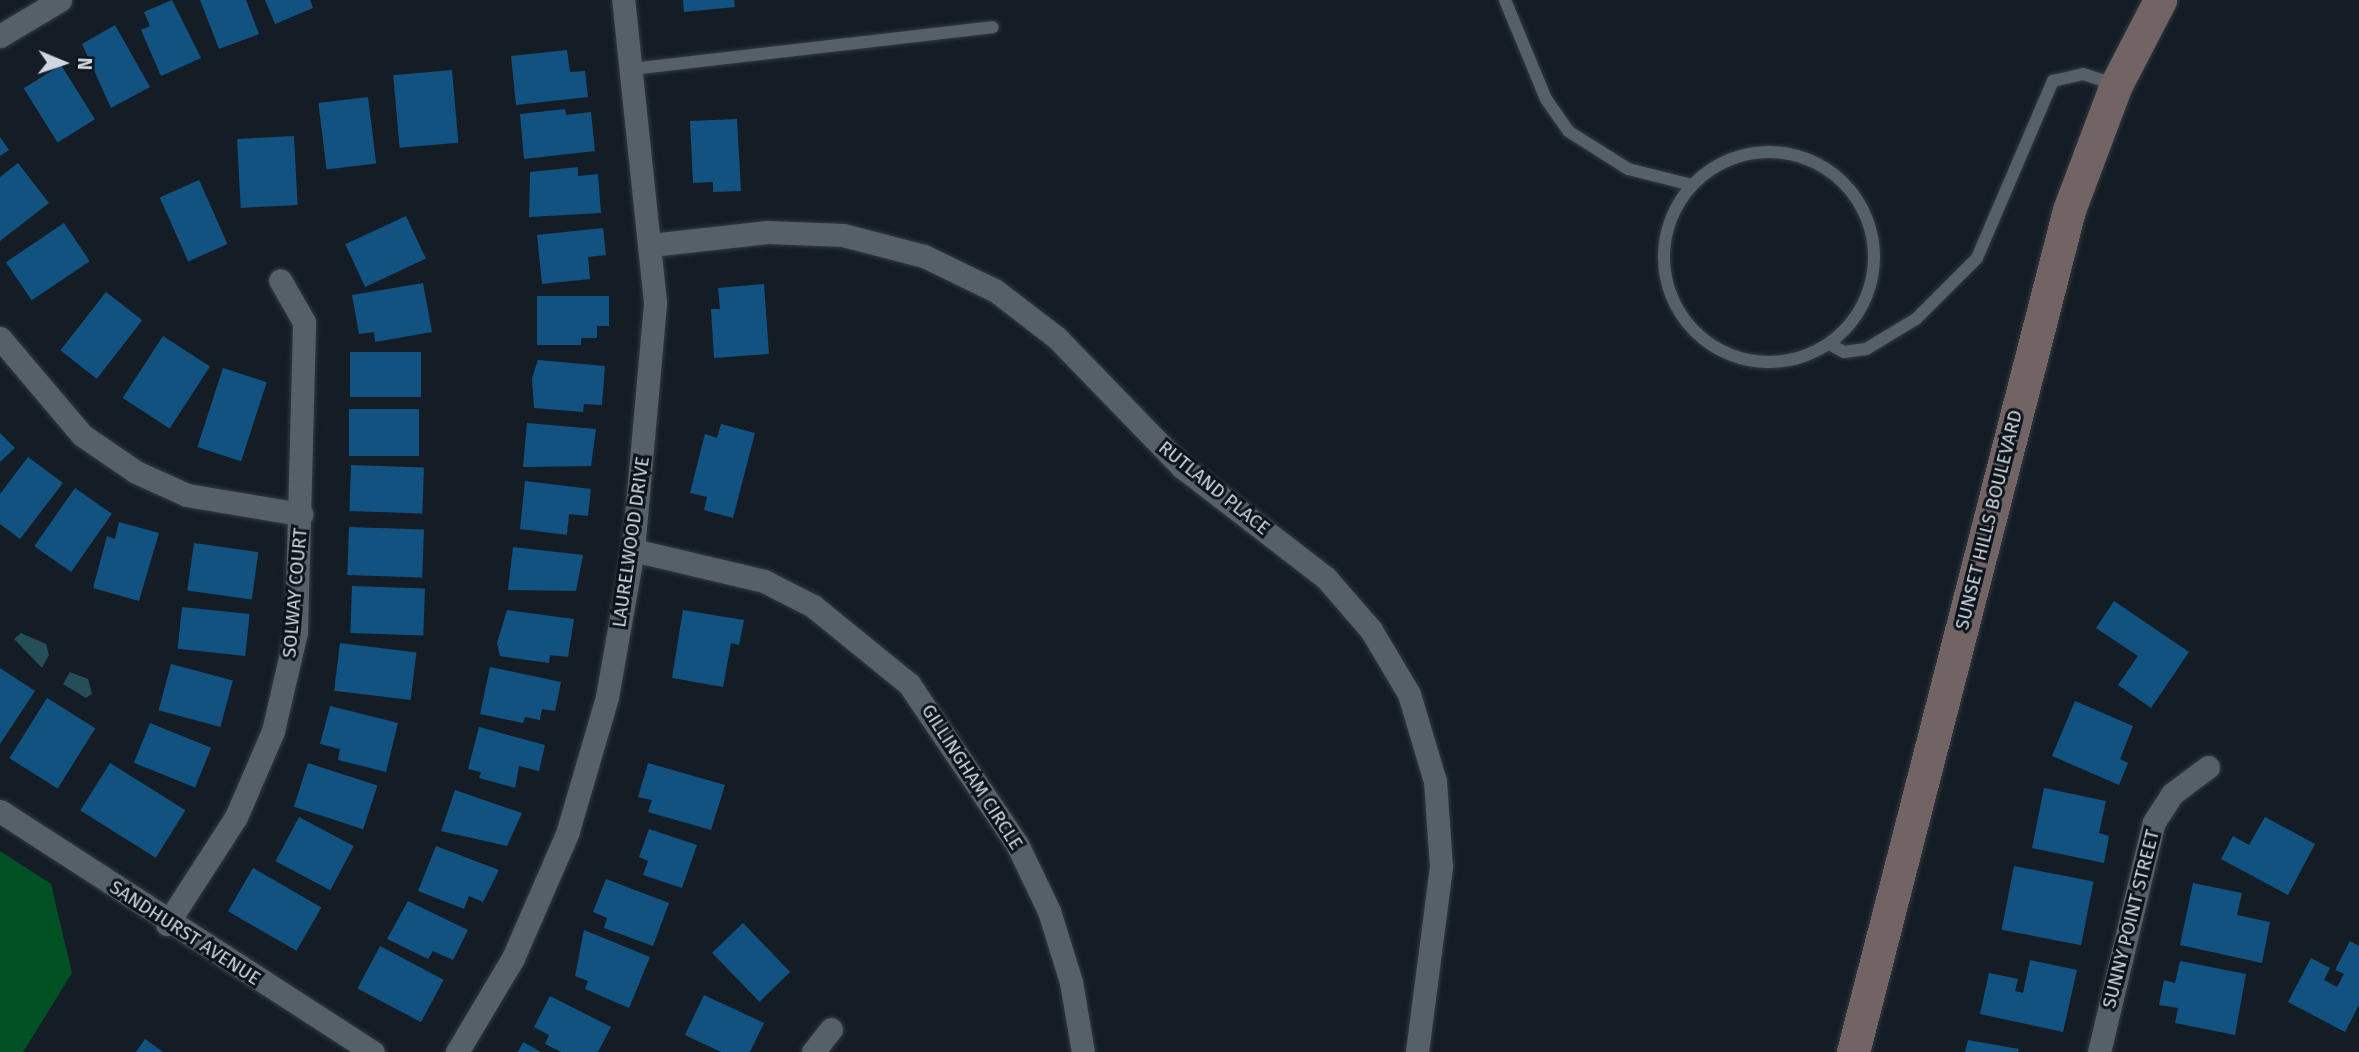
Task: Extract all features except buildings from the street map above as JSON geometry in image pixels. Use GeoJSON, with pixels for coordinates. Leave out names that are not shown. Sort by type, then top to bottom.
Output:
{"type":"FeatureCollection","features":[{"type":"Feature","properties":{"kind":"street"},"geometry":{"type":"LineString","coordinates":[[0,36],[60,0]]}},
{"type":"Feature","properties":{"kind":"street","name":"LAURELWOOD DRIVE"},"geometry":{"type":"LineString","coordinates":[[457,1052],[513,958],[567,834],[607,697],[633,550],[654,349],[652,245],[623,0]]}},
{"type":"Feature","properties":{"kind":"street","name":"SUNSET HILLS BOULEVARD"},"geometry":{"type":"LineString","coordinates":[[1853,1052],[2069,210],[2116,85],[2160,0]]}},
{"type":"Feature","properties":{"kind":"street","name":"RUTLAND PLACE"},"geometry":{"type":"LineString","coordinates":[[652,245],[767,232],[843,235],[924,256],[996,291],[1057,338],[1182,467],[1326,578],[1371,631],[1409,694],[1435,781],[1441,867],[1417,1052]]}},
{"type":"Feature","properties":{"kind":"street","name":"SOLWAY COURT"},"geometry":{"type":"LineString","coordinates":[[167,924],[236,817],[273,731],[296,632],[304,322],[280,280]]}},
{"type":"Feature","properties":{"kind":"street"},"geometry":{"type":"LineString","coordinates":[[0,338],[82,435],[136,472],[187,495],[301,514]]}},
{"type":"Feature","properties":{"kind":"street","name":"GILLINGHAM CIRCLE"},"geometry":{"type":"LineString","coordinates":[[633,550],[764,581],[834,620],[909,684],[944,727],[1028,866],[1071,982],[1083,1052]]}},
{"type":"Feature","properties":{"kind":"street","name":"SUNNY POINT STREET"},"geometry":{"type":"LineString","coordinates":[[2099,1052],[2154,822],[2172,794],[2208,767]]}},
{"type":"Feature","properties":{"kind":"street","name":"SANDHURST AVENUE"},"geometry":{"type":"LineString","coordinates":[[0,811],[167,924],[373,1052]]}},
{"type":"Feature","properties":{"kind":"street"},"geometry":{"type":"LineString","coordinates":[[813,1052],[831,1030]]}},
{"type":"Feature","properties":{"kind":"lane"},"geometry":{"type":"LineString","coordinates":[[1506,0],[1546,99],[1568,131],[1628,169],[1692,185]]}},
{"type":"Feature","properties":{"kind":"lane"},"geometry":{"type":"LineString","coordinates":[[631,69],[993,27]]}},
{"type":"Feature","properties":{"kind":"lane"},"geometry":{"type":"LineString","coordinates":[[1829,344],[1844,352],[1867,349],[1916,319],[1977,258],[2053,82],[2083,74],[2116,85]]}},
{"type":"Feature","properties":{"kind":"lane"},"geometry":{"type":"LineString","coordinates":[[1779,151],[1812,160],[1840,179],[1861,205],[1873,237],[1874,271],[1863,306],[1829,344],[1777,364],[1741,360],[1709,345],[1683,320],[1667,288],[1663,252],[1671,217],[1692,185],[1745,153],[1779,151]]}},
{"type":"Feature","properties":{"kind":"green space"},"geometry":{"type":"Polygon","coordinates":[[[0,851],[51,884],[72,973],[23,1052],[0,1052],[0,851]]]}},
{"type":"Feature","properties":{"kind":"water"},"geometry":{"type":"Polygon","coordinates":[[[21,633],[46,644],[49,655],[42,668],[14,639],[21,633]]]}},
{"type":"Feature","properties":{"kind":"water"},"geometry":{"type":"Polygon","coordinates":[[[70,672],[88,679],[92,694],[86,698],[63,684],[70,672]]]}}]}
